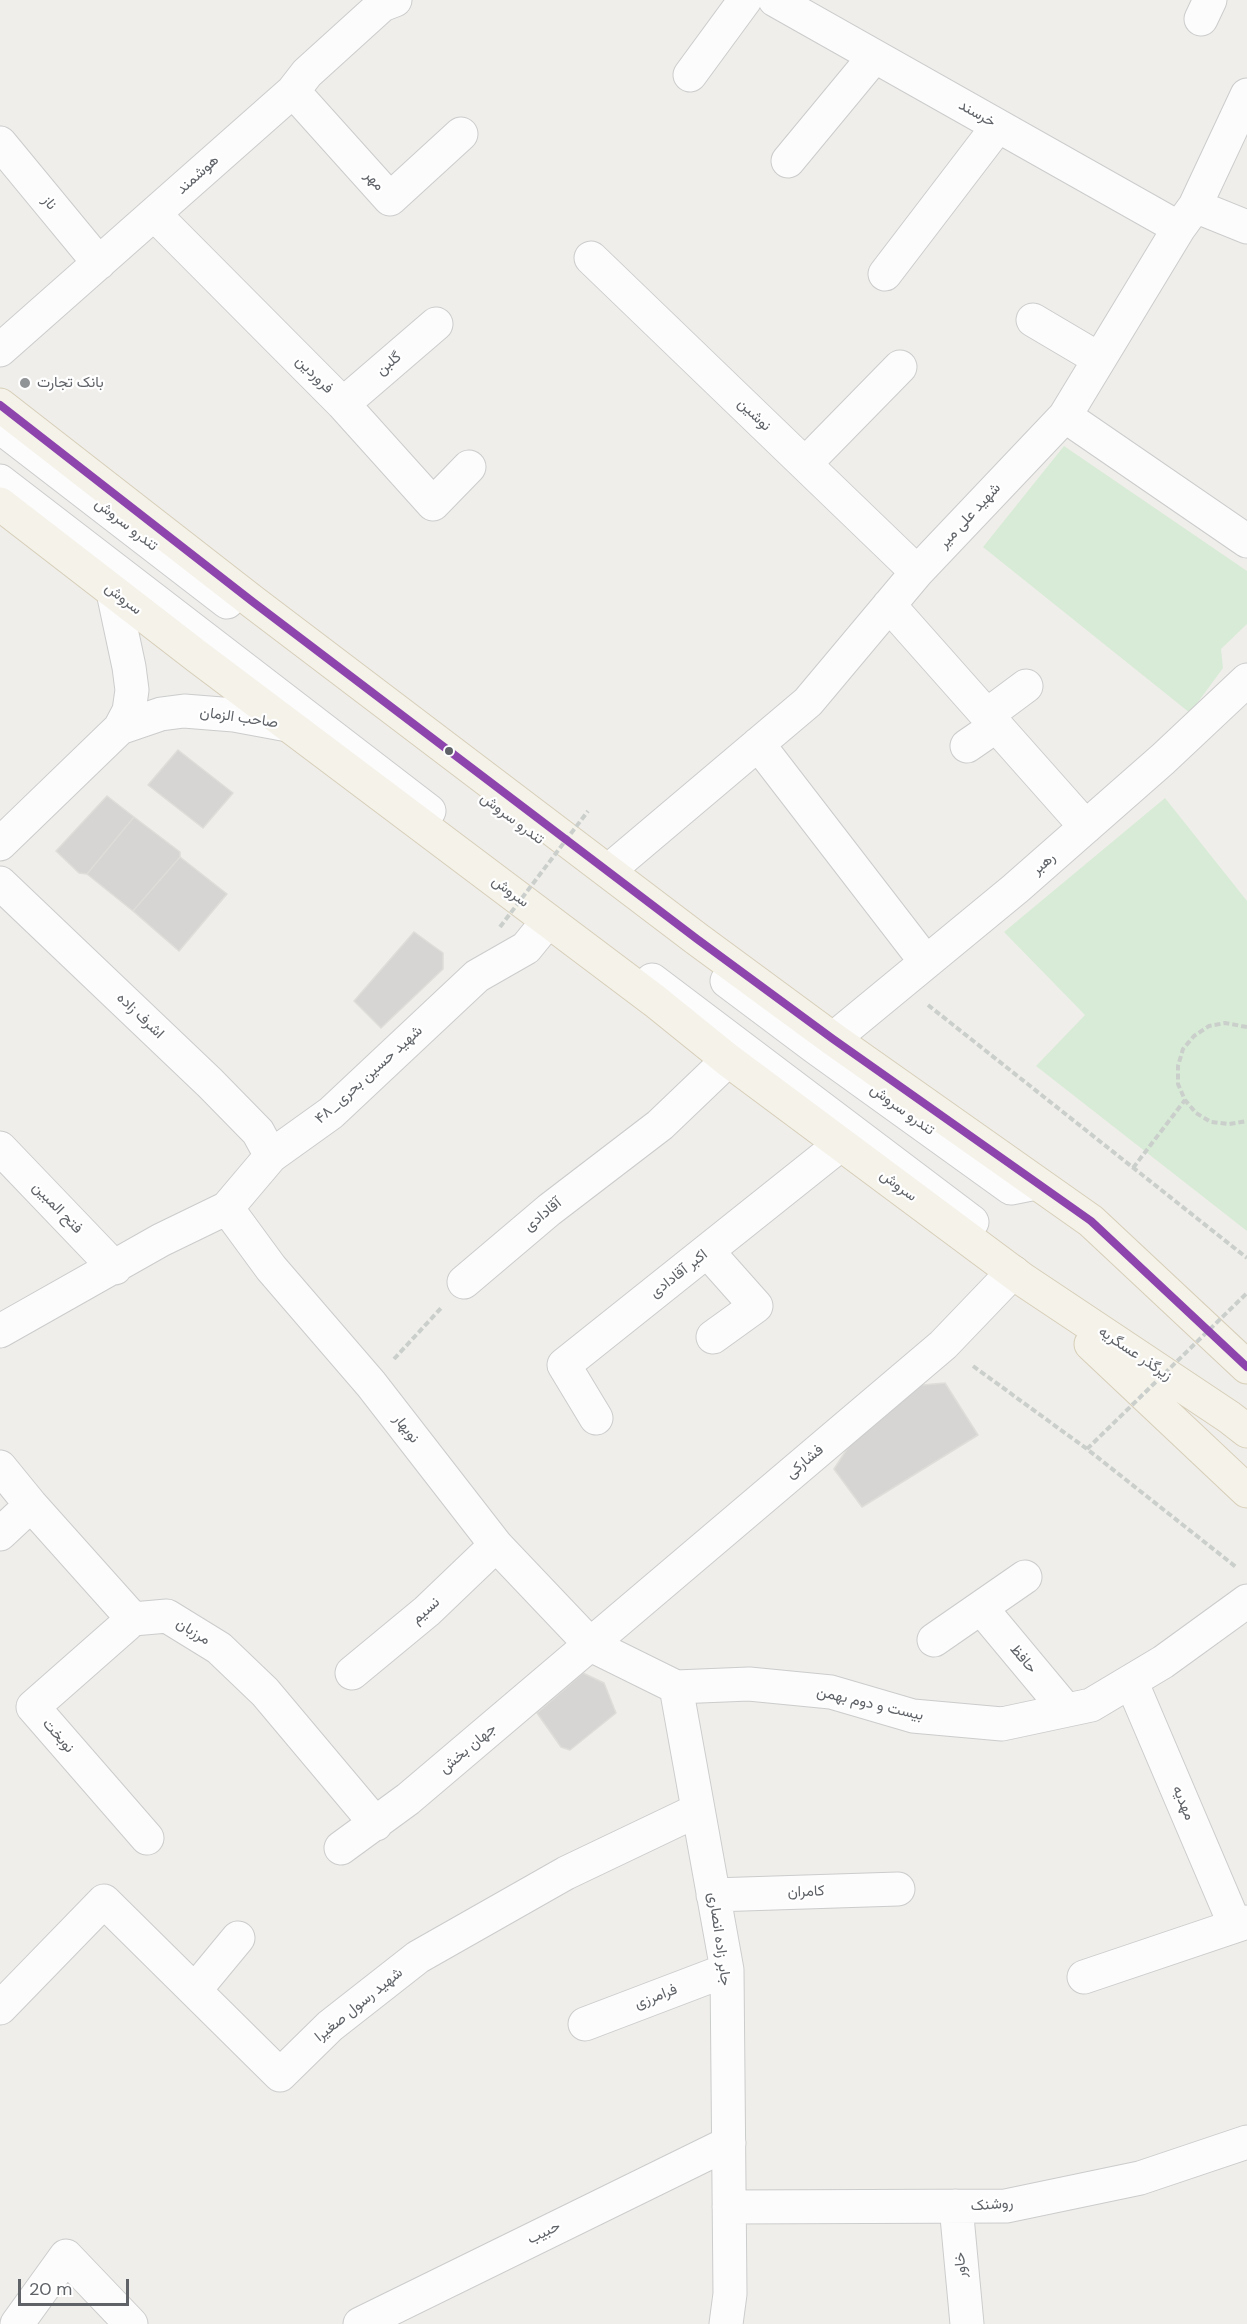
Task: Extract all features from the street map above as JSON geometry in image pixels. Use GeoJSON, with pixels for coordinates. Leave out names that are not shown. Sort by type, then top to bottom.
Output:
{"type":"FeatureCollection","features":[{"type":"Feature","properties":{"kind":"main road"},"geometry":{"type":"LineString","coordinates":[[0,405],[243,595],[608,871],[833,1039],[1091,1221],[1247,1339]]}},
{"type":"Feature","properties":{"kind":"main road","name":"سروش"},"geometry":{"type":"LineString","coordinates":[[0,504],[288,725],[655,1001],[728,1060],[1008,1268]]}},
{"type":"Feature","properties":{"kind":"main road"},"geometry":{"type":"LineString","coordinates":[[1091,1221],[1247,1367]]}},
{"type":"Feature","properties":{"kind":"main road"},"geometry":{"type":"LineString","coordinates":[[1008,1268],[1247,1491]]}},
{"type":"Feature","properties":{"kind":"main road","name":"زیرگذر عسگریه"},"geometry":{"type":"LineString","coordinates":[[1008,1268],[1247,1431]]}},
{"type":"Feature","properties":{"kind":"street","name":"هوشمند"},"geometry":{"type":"LineString","coordinates":[[0,350],[293,90],[307,73],[382,5],[395,0]]}},
{"type":"Feature","properties":{"kind":"street"},"geometry":{"type":"LineString","coordinates":[[690,75],[745,0]]}},
{"type":"Feature","properties":{"kind":"street","name":"خرسند"},"geometry":{"type":"LineString","coordinates":[[775,0],[998,126],[1187,217],[1247,227]]}},
{"type":"Feature","properties":{"kind":"street"},"geometry":{"type":"LineString","coordinates":[[788,161],[874,57]]}},
{"type":"Feature","properties":{"kind":"street","name":"مهر"},"geometry":{"type":"LineString","coordinates":[[293,90],[390,199],[461,134]]}},
{"type":"Feature","properties":{"kind":"street","name":"شهید علی میر"},"geometry":{"type":"LineString","coordinates":[[608,871],[808,702],[917,572],[1065,416],[1187,217],[1247,95]]}},
{"type":"Feature","properties":{"kind":"street"},"geometry":{"type":"LineString","coordinates":[[885,274],[998,126]]}},
{"type":"Feature","properties":{"kind":"street","name":"ناز"},"geometry":{"type":"LineString","coordinates":[[0,143],[99,263]]}},
{"type":"Feature","properties":{"kind":"street","name":"فروردین"},"geometry":{"type":"LineString","coordinates":[[154,214],[343,404],[433,504],[468,467]]}},
{"type":"Feature","properties":{"kind":"street","name":"نوشین"},"geometry":{"type":"LineString","coordinates":[[591,258],[917,572]]}},
{"type":"Feature","properties":{"kind":"street"},"geometry":{"type":"LineString","coordinates":[[1033,320],[1099,359]]}},
{"type":"Feature","properties":{"kind":"street","name":"گلبن"},"geometry":{"type":"LineString","coordinates":[[343,404],[436,324]]}},
{"type":"Feature","properties":{"kind":"street"},"geometry":{"type":"LineString","coordinates":[[804,464],[900,367]]}},
{"type":"Feature","properties":{"kind":"street"},"geometry":{"type":"LineString","coordinates":[[1065,416],[1247,541]]}},
{"type":"Feature","properties":{"kind":"street","name":"تندرو سروش"},"geometry":{"type":"LineString","coordinates":[[0,427],[815,1047],[1011,1188],[1036,1183]]}},
{"type":"Feature","properties":{"kind":"street"},"geometry":{"type":"LineString","coordinates":[[0,481],[476,847],[902,1167],[980,1229],[1008,1268]]}},
{"type":"Feature","properties":{"kind":"street","name":"صاحب الزمان"},"geometry":{"type":"LineString","coordinates":[[0,844],[120,728],[129,711],[132,690],[113,592]]}},
{"type":"Feature","properties":{"kind":"street"},"geometry":{"type":"LineString","coordinates":[[889,605],[1086,827]]}},
{"type":"Feature","properties":{"kind":"street","name":"رهبر"},"geometry":{"type":"LineString","coordinates":[[833,1039],[1086,827],[1247,680]]}},
{"type":"Feature","properties":{"kind":"street"},"geometry":{"type":"LineString","coordinates":[[967,746],[1026,686]]}},
{"type":"Feature","properties":{"kind":"street","name":"صاحب الزمان"},"geometry":{"type":"LineString","coordinates":[[120,728],[161,714],[184,711],[234,715],[288,725]]}},
{"type":"Feature","properties":{"kind":"street"},"geometry":{"type":"LineString","coordinates":[[758,744],[926,962]]}},
{"type":"Feature","properties":{"kind":"street","name":"اشرف زاده"},"geometry":{"type":"LineString","coordinates":[[0,883],[210,1083],[258,1132],[271,1156]]}},
{"type":"Feature","properties":{"kind":"street","name":"۴۸_شهید حسین بحری"},"geometry":{"type":"LineString","coordinates":[[0,1331],[161,1240],[227,1208],[271,1156],[331,1113],[477,976],[526,948],[548,921]]}},
{"type":"Feature","properties":{"kind":"street","name":"آقادادی"},"geometry":{"type":"LineString","coordinates":[[464,1282],[549,1210],[660,1125],[728,1060]]}},
{"type":"Feature","properties":{"kind":"street","name":"اکبر آقادادی"},"geometry":{"type":"LineString","coordinates":[[596,1418],[564,1365],[841,1144]]}},
{"type":"Feature","properties":{"kind":"street","name":"فتح المبین"},"geometry":{"type":"LineString","coordinates":[[0,1148],[115,1268]]}},
{"type":"Feature","properties":{"kind":"street","name":"نوبهار"},"geometry":{"type":"LineString","coordinates":[[227,1208],[271,1268],[371,1384],[496,1545],[591,1645]]}},
{"type":"Feature","properties":{"kind":"street"},"geometry":{"type":"LineString","coordinates":[[708,1251],[756,1306],[713,1337]]}},
{"type":"Feature","properties":{"kind":"street","name":"فشارکی"},"geometry":{"type":"LineString","coordinates":[[591,1645],[943,1345],[1008,1268]]}},
{"type":"Feature","properties":{"kind":"street"},"geometry":{"type":"LineString","coordinates":[[0,1467],[133,1619]]}},
{"type":"Feature","properties":{"kind":"street"},"geometry":{"type":"LineString","coordinates":[[0,1534],[31,1505]]}},
{"type":"Feature","properties":{"kind":"street","name":"نسیم"},"geometry":{"type":"LineString","coordinates":[[352,1673],[428,1611],[496,1545]]}},
{"type":"Feature","properties":{"kind":"street"},"geometry":{"type":"LineString","coordinates":[[934,1640],[1024,1577]]}},
{"type":"Feature","properties":{"kind":"street","name":"بیست و دوم بهمن"},"geometry":{"type":"LineString","coordinates":[[676,1687],[749,1684],[831,1692],[913,1716],[1002,1724],[1091,1705],[1163,1662],[1247,1601]]}},
{"type":"Feature","properties":{"kind":"street","name":"حافظ"},"geometry":{"type":"LineString","coordinates":[[981,1608],[1066,1710]]}},
{"type":"Feature","properties":{"kind":"street","name":"مرزبان"},"geometry":{"type":"LineString","coordinates":[[133,1619],[167,1616],[219,1648],[265,1692],[376,1824]]}},
{"type":"Feature","properties":{"kind":"street","name":"نوبخت"},"geometry":{"type":"LineString","coordinates":[[133,1619],[33,1707],[147,1838]]}},
{"type":"Feature","properties":{"kind":"street"},"geometry":{"type":"LineString","coordinates":[[591,1645],[676,1687]]}},
{"type":"Feature","properties":{"kind":"street","name":"جهان بخش"},"geometry":{"type":"LineString","coordinates":[[341,1848],[408,1799],[591,1645]]}},
{"type":"Feature","properties":{"kind":"street","name":"مهدیه"},"geometry":{"type":"LineString","coordinates":[[1084,1977],[1241,1924],[1131,1681]]}},
{"type":"Feature","properties":{"kind":"street","name":"جابر زاده انصاری"},"geometry":{"type":"LineString","coordinates":[[676,1687],[727,1970],[730,2294],[726,2324]]}},
{"type":"Feature","properties":{"kind":"street","name":"شهید رسول صغیرا"},"geometry":{"type":"LineString","coordinates":[[0,2008],[104,1902],[280,2075],[330,2026],[418,1958],[566,1873],[698,1810]]}},
{"type":"Feature","properties":{"kind":"street","name":"کامران"},"geometry":{"type":"LineString","coordinates":[[714,1895],[898,1889]]}},
{"type":"Feature","properties":{"kind":"street"},"geometry":{"type":"LineString","coordinates":[[195,1990],[238,1938]]}},
{"type":"Feature","properties":{"kind":"street","name":"فرامرزی"},"geometry":{"type":"LineString","coordinates":[[585,2024],[727,1970]]}},
{"type":"Feature","properties":{"kind":"street","name":"روشنک"},"geometry":{"type":"LineString","coordinates":[[729,2207],[1006,2206],[1140,2178],[1247,2142]]}},
{"type":"Feature","properties":{"kind":"street","name":"حبیب"},"geometry":{"type":"LineString","coordinates":[[360,2324],[729,2143]]}},
{"type":"Feature","properties":{"kind":"street","name":"خاور"},"geometry":{"type":"LineString","coordinates":[[956,2206],[967,2324]]}},
{"type":"Feature","properties":{"kind":"street"},"geometry":{"type":"LineString","coordinates":[[17,2324],[66,2256],[131,2324]]}},
{"type":"Feature","properties":{"kind":"path"},"geometry":{"type":"LineString","coordinates":[[500,927],[588,811]]}},
{"type":"Feature","properties":{"kind":"path"},"geometry":{"type":"LineString","coordinates":[[901,983],[1247,1258]]}},
{"type":"Feature","properties":{"kind":"path"},"geometry":{"type":"LineString","coordinates":[[1247,1027],[1225,1023],[1209,1026],[1194,1036],[1183,1049],[1178,1066],[1178,1084],[1185,1100],[1196,1113],[1211,1122],[1229,1124],[1247,1120]]}},
{"type":"Feature","properties":{"kind":"path"},"geometry":{"type":"LineString","coordinates":[[1133,1168],[1185,1100]]}},
{"type":"Feature","properties":{"kind":"path"},"geometry":{"type":"LineString","coordinates":[[371,1384],[464,1282]]}},
{"type":"Feature","properties":{"kind":"path"},"geometry":{"type":"LineString","coordinates":[[1087,1449],[1247,1293]]}},
{"type":"Feature","properties":{"kind":"path"},"geometry":{"type":"LineString","coordinates":[[943,1345],[1087,1449],[1238,1568]]}},
{"type":"Feature","properties":{"kind":"green space"},"geometry":{"type":"Polygon","coordinates":[[[1064,446],[1247,571],[1247,624],[1221,649],[1223,668],[1190,713],[983,547],[1064,446]]]}},
{"type":"Feature","properties":{"kind":"green space"},"geometry":{"type":"Polygon","coordinates":[[[1165,798],[1247,901],[1247,1231],[1036,1066],[1085,1015],[1004,932],[1165,798]]]}},
{"type":"Feature","properties":{"kind":"building"},"geometry":{"type":"Polygon","coordinates":[[[178,750],[233,793],[203,828],[148,785],[178,750]]]}},
{"type":"Feature","properties":{"kind":"building"},"geometry":{"type":"Polygon","coordinates":[[[107,796],[134,817],[87,874],[79,873],[56,851],[107,796]]]}},
{"type":"Feature","properties":{"kind":"building"},"geometry":{"type":"Polygon","coordinates":[[[134,817],[180,852],[180,857],[133,911],[87,874],[134,817]]]}},
{"type":"Feature","properties":{"kind":"building"},"geometry":{"type":"Polygon","coordinates":[[[180,857],[227,894],[179,951],[133,911],[180,857]]]}},
{"type":"Feature","properties":{"kind":"building"},"geometry":{"type":"Polygon","coordinates":[[[414,932],[443,953],[443,969],[381,1028],[354,1001],[414,932]]]}},
{"type":"Feature","properties":{"kind":"building"},"geometry":{"type":"Polygon","coordinates":[[[945,1383],[978,1435],[862,1507],[834,1469],[851,1443],[911,1386],[945,1383]]]}},
{"type":"Feature","properties":{"kind":"building"},"geometry":{"type":"Polygon","coordinates":[[[583,1673],[604,1683],[616,1713],[570,1750],[561,1747],[537,1713],[583,1673]]]}},
{"type":"Feature","properties":{"kind":"transit line"},"geometry":{"type":"LineString","coordinates":[[0,405],[253,602],[697,939],[833,1039],[1091,1221],[1247,1367]]}},
{"type":"Feature","properties":{"kind":"place","name":"بانک تجارت"},"geometry":{"type":"Point","coordinates":[25,383]}}]}
